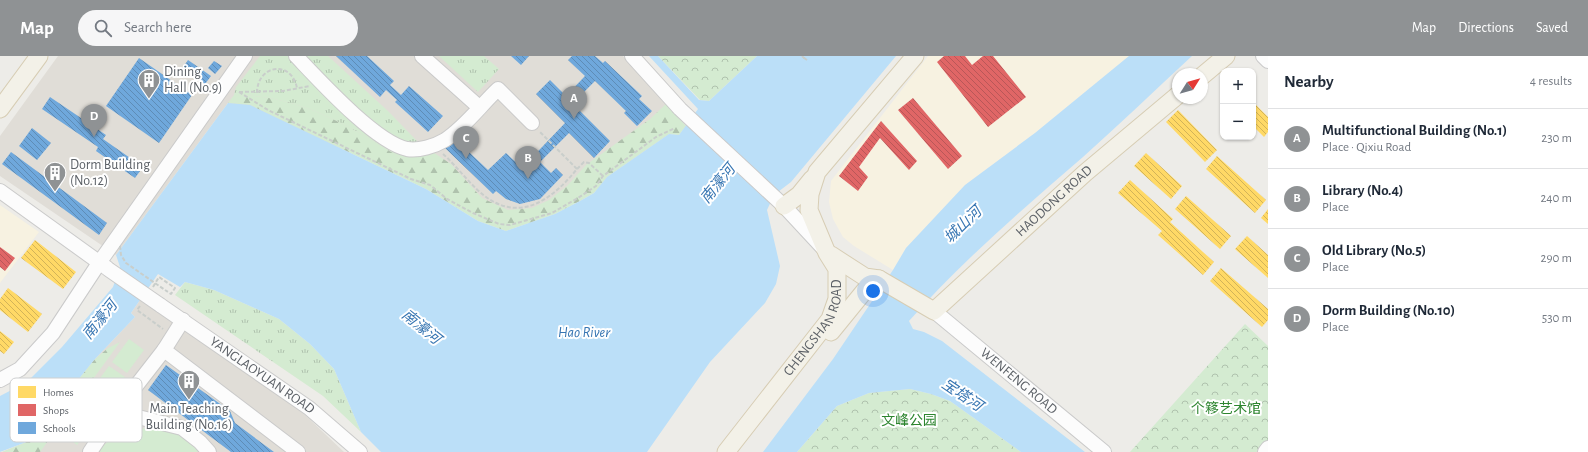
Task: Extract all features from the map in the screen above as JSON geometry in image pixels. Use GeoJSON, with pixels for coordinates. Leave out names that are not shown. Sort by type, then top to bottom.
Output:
{"type":"FeatureCollection","features":[{"type":"Feature","properties":{"kind":"main road"},"geometry":{"type":"LineString","coordinates":[[0,109],[39,56]]}},
{"type":"Feature","properties":{"kind":"main road","name":"CHENGSHAN ROAD"},"geometry":{"type":"LineString","coordinates":[[726,452],[830,319],[838,299],[839,286],[837,269],[827,253],[809,210],[810,194],[817,172],[915,56]]}},
{"type":"Feature","properties":{"kind":"main road"},"geometry":{"type":"LineString","coordinates":[[1208,71],[1226,56]]}},
{"type":"Feature","properties":{"kind":"main road","name":"HAODONG ROAD"},"geometry":{"type":"LineString","coordinates":[[930,308],[1085,173],[1172,100]]}},
{"type":"Feature","properties":{"kind":"main road"},"geometry":{"type":"LineString","coordinates":[[781,203],[806,188],[817,172]]}},
{"type":"Feature","properties":{"kind":"main road"},"geometry":{"type":"LineString","coordinates":[[827,253],[865,277],[881,280],[930,308]]}},
{"type":"Feature","properties":{"kind":"main road","name":"CHENGSHAN ROAD"},"geometry":{"type":"LineString","coordinates":[[741,452],[835,326],[866,289],[881,280]]}},
{"type":"Feature","properties":{"kind":"street"},"geometry":{"type":"LineString","coordinates":[[0,380],[20,369],[52,333],[104,266],[223,86],[245,56]]}},
{"type":"Feature","properties":{"kind":"street"},"geometry":{"type":"LineString","coordinates":[[296,56],[323,84],[372,129],[393,143],[408,149],[433,145],[445,140],[465,123],[498,89],[532,123]]}},
{"type":"Feature","properties":{"kind":"street"},"geometry":{"type":"LineString","coordinates":[[422,56],[479,107]]}},
{"type":"Feature","properties":{"kind":"street"},"geometry":{"type":"LineString","coordinates":[[632,56],[680,109],[781,203],[827,253]]}},
{"type":"Feature","properties":{"kind":"street"},"geometry":{"type":"LineString","coordinates":[[1263,56],[1268,61]]}},
{"type":"Feature","properties":{"kind":"street"},"geometry":{"type":"LineString","coordinates":[[0,191],[104,266]]}},
{"type":"Feature","properties":{"kind":"street","name":"YANGLAOYUAN ROAD"},"geometry":{"type":"LineString","coordinates":[[104,266],[309,408],[360,452]]}},
{"type":"Feature","properties":{"kind":"street","name":"WENFENG ROAD"},"geometry":{"type":"LineString","coordinates":[[930,308],[1104,452]]}},
{"type":"Feature","properties":{"kind":"street"},"geometry":{"type":"LineString","coordinates":[[142,378],[164,350],[183,320]]}},
{"type":"Feature","properties":{"kind":"street"},"geometry":{"type":"LineString","coordinates":[[164,350],[298,452]]}},
{"type":"Feature","properties":{"kind":"street"},"geometry":{"type":"LineString","coordinates":[[142,417],[182,428],[200,442],[209,452]]}},
{"type":"Feature","properties":{"kind":"street"},"geometry":{"type":"LineString","coordinates":[[90,452],[97,442]]}},
{"type":"Feature","properties":{"kind":"street"},"geometry":{"type":"LineString","coordinates":[[1265,452],[1268,448]]}},
{"type":"Feature","properties":{"kind":"path"},"geometry":{"type":"LineString","coordinates":[[804,57],[807,60]]}},
{"type":"Feature","properties":{"kind":"path"},"geometry":{"type":"LineString","coordinates":[[256,93],[260,78],[266,72],[275,69],[284,69],[290,73],[295,80],[297,89]]}},
{"type":"Feature","properties":{"kind":"path"},"geometry":{"type":"LineString","coordinates":[[239,92],[256,93],[297,89],[323,84]]}},
{"type":"Feature","properties":{"kind":"path"},"geometry":{"type":"LineString","coordinates":[[223,86],[239,92],[268,110],[430,186],[447,199],[499,224],[510,225],[532,220],[552,212],[596,186],[603,176],[656,137],[675,128]]}},
{"type":"Feature","properties":{"kind":"path"},"geometry":{"type":"LineString","coordinates":[[532,123],[577,169]]}},
{"type":"Feature","properties":{"kind":"path"},"geometry":{"type":"LineString","coordinates":[[433,145],[488,199],[509,208],[534,206],[548,198],[565,183],[584,162],[589,163],[603,176]]}},
{"type":"Feature","properties":{"kind":"path"},"geometry":{"type":"LineString","coordinates":[[120,246],[120,255],[126,263],[165,290]]}},
{"type":"Feature","properties":{"kind":"shaded area"},"geometry":{"type":"Polygon","coordinates":[[[58,56],[623,56],[686,126],[669,134],[607,177],[598,189],[529,224],[228,103],[116,255],[0,176],[0,136],[58,56]]]}},
{"type":"Feature","properties":{"kind":"shaded area"},"geometry":{"type":"Polygon","coordinates":[[[928,56],[1129,56],[1035,133],[965,185],[906,248],[893,270],[854,246],[843,237],[833,219],[829,202],[831,181],[928,56]]]}},
{"type":"Feature","properties":{"kind":"shaded area"},"geometry":{"type":"Polygon","coordinates":[[[0,205],[39,232],[0,283],[0,205]]]}},
{"type":"Feature","properties":{"kind":"shaded area"},"geometry":{"type":"Polygon","coordinates":[[[140,300],[302,412],[344,452],[2,452],[27,442],[142,442],[142,378],[80,378],[94,360],[135,317],[131,313],[140,300]]]}},
{"type":"Feature","properties":{"kind":"green space"},"geometry":{"type":"Polygon","coordinates":[[[260,56],[328,56],[388,111],[419,143],[402,159],[342,124],[301,106],[257,96],[234,95],[236,87],[260,56]]]}},
{"type":"Feature","properties":{"kind":"green space"},"geometry":{"type":"Polygon","coordinates":[[[439,56],[484,56],[499,69],[478,92],[439,56]]]}},
{"type":"Feature","properties":{"kind":"green space"},"geometry":{"type":"Polygon","coordinates":[[[658,56],[757,56],[709,101],[700,100],[658,56]]]}},
{"type":"Feature","properties":{"kind":"green space"},"geometry":{"type":"Polygon","coordinates":[[[234,95],[257,96],[280,100],[322,114],[362,135],[402,159],[419,143],[451,164],[482,198],[508,210],[532,208],[549,200],[567,186],[586,165],[650,119],[666,104],[686,126],[679,135],[669,134],[607,177],[594,193],[555,214],[506,231],[478,221],[426,189],[250,105],[228,103],[234,95]]]}},
{"type":"Feature","properties":{"kind":"green space"},"geometry":{"type":"Polygon","coordinates":[[[185,282],[214,290],[279,319],[310,344],[334,369],[361,432],[323,396],[175,295],[185,282]]]}},
{"type":"Feature","properties":{"kind":"green space","name":"个簃艺术馆"},"geometry":{"type":"Polygon","coordinates":[[[1245,324],[1268,346],[1268,444],[1261,452],[1130,452],[1245,324]]]}},
{"type":"Feature","properties":{"kind":"green space"},"geometry":{"type":"Polygon","coordinates":[[[129,339],[144,350],[127,373],[112,362],[129,339]]]}},
{"type":"Feature","properties":{"kind":"green space"},"geometry":{"type":"Polygon","coordinates":[[[120,342],[94,378],[80,378],[94,360],[108,348],[120,342]]]}},
{"type":"Feature","properties":{"kind":"green space"},"geometry":{"type":"Polygon","coordinates":[[[109,366],[125,377],[124,378],[100,378],[109,366]]]}},
{"type":"Feature","properties":{"kind":"green space","name":"文峰公园"},"geometry":{"type":"Polygon","coordinates":[[[910,389],[931,394],[950,401],[1021,452],[797,452],[837,406],[869,393],[910,389]]]}},
{"type":"Feature","properties":{"kind":"green space"},"geometry":{"type":"Polygon","coordinates":[[[150,427],[182,433],[203,452],[98,452],[108,442],[142,442],[142,429],[150,427]]]}},
{"type":"Feature","properties":{"kind":"green space"},"geometry":{"type":"Polygon","coordinates":[[[27,442],[47,442],[40,452],[2,452],[27,442]]]}},
{"type":"Feature","properties":{"kind":"water","name":"Hao River"},"geometry":{"type":"Polygon","coordinates":[[[649,56],[658,56],[699,100],[709,101],[757,56],[896,56],[791,182],[774,195],[767,210],[780,266],[776,284],[765,303],[710,362],[647,452],[381,452],[361,432],[334,369],[310,344],[279,319],[214,290],[185,282],[180,287],[158,274],[131,313],[135,317],[94,360],[80,378],[31,378],[62,347],[113,287],[120,267],[116,255],[228,103],[250,105],[426,189],[478,221],[506,231],[555,214],[594,193],[607,177],[669,134],[679,135],[698,109],[649,56]]]}},
{"type":"Feature","properties":{"kind":"water"},"geometry":{"type":"Polygon","coordinates":[[[1129,56],[1192,56],[1179,68],[1172,68],[1172,75],[1097,145],[972,256],[909,321],[913,329],[924,332],[942,341],[1085,452],[1021,452],[950,401],[931,394],[910,389],[869,393],[837,406],[797,452],[763,452],[833,359],[893,270],[906,248],[965,185],[1035,133],[1129,56]]]}},
{"type":"Feature","properties":{"kind":"water","name":"Hao River"},"geometry":{"type":"Polygon","coordinates":[[[10,391],[10,442],[26,442],[0,452],[0,396],[10,391]]]}},
{"type":"Feature","properties":{"kind":"building: Homes"},"geometry":{"type":"Polygon","coordinates":[[[1256,105],[1268,117],[1268,132],[1264,137],[1256,129],[1256,105]]]}},
{"type":"Feature","properties":{"kind":"building: Homes"},"geometry":{"type":"Polygon","coordinates":[[[1178,110],[1217,150],[1205,162],[1166,122],[1178,110]]]}},
{"type":"Feature","properties":{"kind":"building: Homes"},"geometry":{"type":"Polygon","coordinates":[[[1146,153],[1182,186],[1171,199],[1134,166],[1146,153]]]}},
{"type":"Feature","properties":{"kind":"building: Homes"},"geometry":{"type":"Polygon","coordinates":[[[1217,156],[1266,200],[1255,213],[1206,169],[1217,156]]]}},
{"type":"Feature","properties":{"kind":"building: Homes"},"geometry":{"type":"Polygon","coordinates":[[[1130,180],[1173,219],[1170,222],[1214,262],[1203,275],[1158,235],[1162,231],[1118,193],[1130,180]]]}},
{"type":"Feature","properties":{"kind":"building: Homes"},"geometry":{"type":"Polygon","coordinates":[[[1186,196],[1231,236],[1220,249],[1175,209],[1186,196]]]}},
{"type":"Feature","properties":{"kind":"building: Homes"},"geometry":{"type":"Polygon","coordinates":[[[1268,209],[1268,224],[1261,218],[1268,209]]]}},
{"type":"Feature","properties":{"kind":"building: Homes"},"geometry":{"type":"Polygon","coordinates":[[[1247,236],[1268,255],[1268,278],[1235,249],[1247,236]]]}},
{"type":"Feature","properties":{"kind":"building: Homes"},"geometry":{"type":"Polygon","coordinates":[[[35,240],[76,272],[63,289],[21,258],[35,240]]]}},
{"type":"Feature","properties":{"kind":"building: Homes"},"geometry":{"type":"Polygon","coordinates":[[[1221,268],[1268,309],[1268,320],[1262,327],[1210,281],[1221,268]]]}},
{"type":"Feature","properties":{"kind":"building: Homes"},"geometry":{"type":"Polygon","coordinates":[[[8,288],[42,314],[28,332],[0,310],[0,299],[8,288]]]}},
{"type":"Feature","properties":{"kind":"building: Homes"},"geometry":{"type":"Polygon","coordinates":[[[0,331],[14,342],[4,354],[0,351],[0,331]]]}},
{"type":"Feature","properties":{"kind":"building: Shops"},"geometry":{"type":"Polygon","coordinates":[[[944,56],[965,56],[972,65],[983,56],[993,56],[1026,97],[988,127],[937,62],[944,56]]]}},
{"type":"Feature","properties":{"kind":"building: Shops"},"geometry":{"type":"Polygon","coordinates":[[[913,98],[962,156],[948,169],[898,110],[913,98]]]}},
{"type":"Feature","properties":{"kind":"building: Shops"},"geometry":{"type":"Polygon","coordinates":[[[881,121],[917,161],[909,170],[880,138],[859,167],[868,177],[858,191],[839,176],[881,121]]]}},
{"type":"Feature","properties":{"kind":"building: Shops"},"geometry":{"type":"Polygon","coordinates":[[[0,247],[15,258],[5,271],[0,267],[0,247]]]}},
{"type":"Feature","properties":{"kind":"building: Schools"},"geometry":{"type":"Polygon","coordinates":[[[336,56],[367,56],[394,81],[390,85],[401,95],[409,86],[443,116],[428,132],[395,102],[397,100],[386,90],[380,97],[336,56]]]}},
{"type":"Feature","properties":{"kind":"building: Schools"},"geometry":{"type":"Polygon","coordinates":[[[511,56],[529,56],[521,65],[511,56]]]}},
{"type":"Feature","properties":{"kind":"building: Schools"},"geometry":{"type":"Polygon","coordinates":[[[572,56],[595,56],[603,63],[605,61],[642,96],[639,99],[652,111],[637,126],[624,113],[626,111],[595,81],[569,107],[576,114],[580,111],[610,141],[594,158],[569,133],[540,162],[551,173],[556,168],[563,175],[540,199],[520,204],[506,199],[496,191],[493,194],[444,147],[453,137],[488,170],[506,153],[522,168],[565,123],[536,94],[550,80],[566,96],[585,76],[568,60],[572,56]]]}},
{"type":"Feature","properties":{"kind":"building: Schools","name":"Dining Hall (No.9)"},"geometry":{"type":"Polygon","coordinates":[[[139,58],[192,95],[159,143],[106,106],[139,58]]]}},
{"type":"Feature","properties":{"kind":"building: Schools"},"geometry":{"type":"Polygon","coordinates":[[[188,60],[211,76],[205,84],[182,69],[188,60]]]}},
{"type":"Feature","properties":{"kind":"building: Schools"},"geometry":{"type":"Polygon","coordinates":[[[214,61],[222,66],[215,74],[208,68],[214,61]]]}},
{"type":"Feature","properties":{"kind":"building: Schools"},"geometry":{"type":"Polygon","coordinates":[[[50,97],[106,135],[103,139],[143,167],[135,178],[96,151],[98,147],[42,109],[50,97]]]}},
{"type":"Feature","properties":{"kind":"building: Schools"},"geometry":{"type":"Polygon","coordinates":[[[32,128],[51,143],[37,160],[19,146],[32,128]]]}},
{"type":"Feature","properties":{"kind":"building: Schools","name":"Dorm Building (No.12)"},"geometry":{"type":"Polygon","coordinates":[[[11,152],[107,223],[99,235],[2,164],[11,152]]]}},
{"type":"Feature","properties":{"kind":"building: Schools","name":"Main Teaching Building (No.16)"},"geometry":{"type":"Polygon","coordinates":[[[166,365],[230,411],[235,423],[274,452],[231,452],[148,390],[166,365]]]}},
{"type":"Feature","properties":{"kind":"place","name":"Dining Hall (No.9)"},"geometry":{"type":"Point","coordinates":[149,100]}},
{"type":"Feature","properties":{"kind":"place","name":"Multifunctional Building (No.1)"},"geometry":{"type":"Point","coordinates":[574,119]}},
{"type":"Feature","properties":{"kind":"place","name":"Dorm Building (No.10)"},"geometry":{"type":"Point","coordinates":[94,137]}},
{"type":"Feature","properties":{"kind":"place","name":"Old Library (No.5)"},"geometry":{"type":"Point","coordinates":[466,159]}},
{"type":"Feature","properties":{"kind":"place","name":"Library (No.4)"},"geometry":{"type":"Point","coordinates":[528,179]}},
{"type":"Feature","properties":{"kind":"place","name":"Dorm Building (No.12)"},"geometry":{"type":"Point","coordinates":[55,192]}},
{"type":"Feature","properties":{"kind":"place","name":"Main Teaching Building (No.16)"},"geometry":{"type":"Point","coordinates":[189,400]}},
{"type":"Feature","properties":{"kind":"water label","name":"南濠河"},"geometry":{"type":"Point","coordinates":[718,184]}},
{"type":"Feature","properties":{"kind":"water label","name":"城山河"},"geometry":{"type":"Point","coordinates":[963,225]}},
{"type":"Feature","properties":{"kind":"water label","name":"南濠河"},"geometry":{"type":"Point","coordinates":[100,320]}},
{"type":"Feature","properties":{"kind":"water label","name":"南濠河"},"geometry":{"type":"Point","coordinates":[421,327]}},
{"type":"Feature","properties":{"kind":"water label","name":"宝塔河"},"geometry":{"type":"Point","coordinates":[962,395]}}]}
